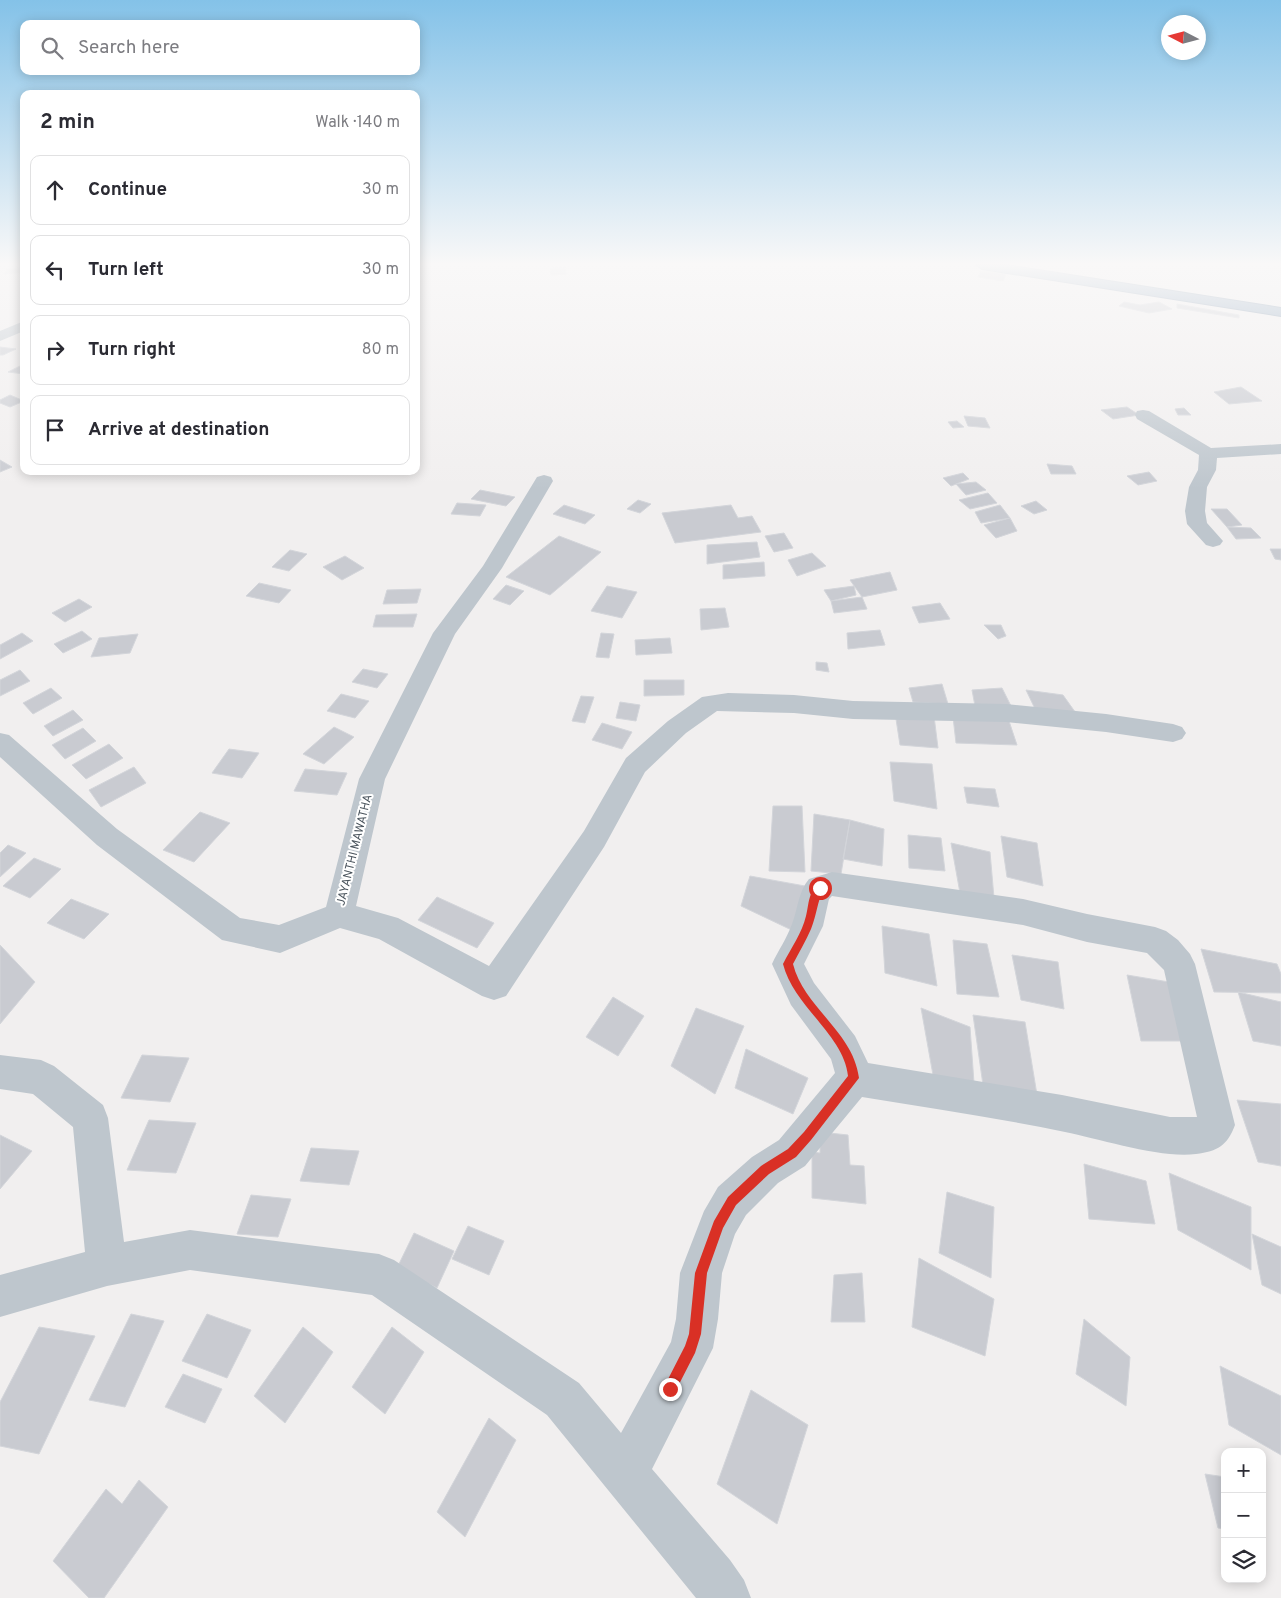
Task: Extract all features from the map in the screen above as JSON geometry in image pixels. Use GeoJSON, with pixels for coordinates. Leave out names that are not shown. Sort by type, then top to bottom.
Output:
{"type":"FeatureCollection","features":[{"type":"Feature","properties":{"kind":"street"},"geometry":{"type":"LineString","coordinates":[[1143,415],[1208,453],[1281,449]]}},
{"type":"Feature","properties":{"kind":"street"},"geometry":{"type":"LineString","coordinates":[[1208,453],[1207,470],[1198,487],[1195,511],[1197,524],[1213,541]]}},
{"type":"Feature","properties":{"kind":"street","name":"JAYANTHI MAWATHA"},"geometry":{"type":"LineString","coordinates":[[0,742],[107,837],[233,930],[280,939],[339,916],[372,779],[444,633],[492,568],[544,481]]}},
{"type":"Feature","properties":{"kind":"street"},"geometry":{"type":"LineString","coordinates":[[339,916],[387,928],[494,984],[594,839],[635,765],[677,727],[711,703],[794,704],[853,710],[1006,713],[1106,723],[1173,733]]}},
{"type":"Feature","properties":{"kind":"street"},"geometry":{"type":"LineString","coordinates":[[625,1474],[691,1348],[698,1319],[701,1273],[718,1225],[732,1201],[765,1170],[792,1153],[854,1078],[853,1067],[843,1046],[800,991],[791,975],[788,964],[806,931],[816,892],[820,888],[832,884],[1023,912],[1087,928],[1155,941],[1167,950],[1179,964],[1217,1125],[1210,1133],[1194,1136],[1170,1136],[1062,1113],[854,1078]]}},
{"type":"Feature","properties":{"kind":"street"},"geometry":{"type":"LineString","coordinates":[[0,1072],[41,1078],[90,1118],[107,1266]]}},
{"type":"Feature","properties":{"kind":"street"},"geometry":{"type":"LineString","coordinates":[[0,1296],[107,1266],[190,1250],[379,1275],[563,1399],[712,1578],[726,1598]]}},
{"type":"Feature","properties":{"kind":"building"},"geometry":{"type":"Polygon","coordinates":[[[0,347],[16,349],[0,355],[0,347]]]}},
{"type":"Feature","properties":{"kind":"building"},"geometry":{"type":"Polygon","coordinates":[[[20,366],[20,374],[8,372],[20,366]]]}},
{"type":"Feature","properties":{"kind":"building"},"geometry":{"type":"Polygon","coordinates":[[[1241,387],[1262,401],[1229,404],[1214,392],[1241,387]]]}},
{"type":"Feature","properties":{"kind":"building"},"geometry":{"type":"Polygon","coordinates":[[[10,395],[20,399],[20,403],[10,407],[0,403],[0,400],[10,395]]]}},
{"type":"Feature","properties":{"kind":"building"},"geometry":{"type":"Polygon","coordinates":[[[1127,407],[1139,415],[1113,419],[1101,410],[1127,407]]]}},
{"type":"Feature","properties":{"kind":"building"},"geometry":{"type":"Polygon","coordinates":[[[1184,408],[1191,415],[1178,415],[1175,409],[1184,408]]]}},
{"type":"Feature","properties":{"kind":"building"},"geometry":{"type":"Polygon","coordinates":[[[964,416],[985,418],[990,428],[968,426],[964,416]]]}},
{"type":"Feature","properties":{"kind":"building"},"geometry":{"type":"Polygon","coordinates":[[[957,421],[964,427],[953,428],[948,422],[957,421]]]}},
{"type":"Feature","properties":{"kind":"building"},"geometry":{"type":"Polygon","coordinates":[[[0,460],[12,467],[0,472],[0,460]]]}},
{"type":"Feature","properties":{"kind":"building"},"geometry":{"type":"Polygon","coordinates":[[[1047,464],[1072,466],[1076,474],[1051,474],[1047,464]]]}},
{"type":"Feature","properties":{"kind":"building"},"geometry":{"type":"Polygon","coordinates":[[[1149,472],[1157,481],[1138,485],[1127,476],[1149,472]]]}},
{"type":"Feature","properties":{"kind":"building"},"geometry":{"type":"Polygon","coordinates":[[[963,473],[969,479],[951,486],[943,478],[963,473]]]}},
{"type":"Feature","properties":{"kind":"building"},"geometry":{"type":"Polygon","coordinates":[[[976,482],[986,490],[966,495],[956,484],[976,482]]]}},
{"type":"Feature","properties":{"kind":"building"},"geometry":{"type":"Polygon","coordinates":[[[480,490],[515,497],[506,506],[471,499],[480,490]]]}},
{"type":"Feature","properties":{"kind":"building"},"geometry":{"type":"Polygon","coordinates":[[[988,493],[997,503],[970,509],[959,500],[988,493]]]}},
{"type":"Feature","properties":{"kind":"building"},"geometry":{"type":"Polygon","coordinates":[[[638,500],[651,504],[640,513],[627,509],[638,500]]]}},
{"type":"Feature","properties":{"kind":"building"},"geometry":{"type":"Polygon","coordinates":[[[1036,501],[1047,510],[1034,514],[1021,506],[1036,501]]]}},
{"type":"Feature","properties":{"kind":"building"},"geometry":{"type":"Polygon","coordinates":[[[457,503],[486,505],[480,516],[451,514],[457,503]]]}},
{"type":"Feature","properties":{"kind":"building"},"geometry":{"type":"Polygon","coordinates":[[[564,505],[595,515],[585,524],[553,514],[564,505]]]}},
{"type":"Feature","properties":{"kind":"building"},"geometry":{"type":"Polygon","coordinates":[[[731,505],[738,518],[752,516],[761,532],[675,543],[662,513],[731,505]]]}},
{"type":"Feature","properties":{"kind":"building"},"geometry":{"type":"Polygon","coordinates":[[[1000,505],[1010,518],[981,523],[975,512],[1000,505]]]}},
{"type":"Feature","properties":{"kind":"building"},"geometry":{"type":"Polygon","coordinates":[[[1211,509],[1227,509],[1242,525],[1227,527],[1211,509]]]}},
{"type":"Feature","properties":{"kind":"building"},"geometry":{"type":"Polygon","coordinates":[[[1010,518],[1017,531],[996,538],[984,525],[1010,518]]]}},
{"type":"Feature","properties":{"kind":"building"},"geometry":{"type":"Polygon","coordinates":[[[1227,527],[1251,528],[1261,538],[1236,539],[1227,527]]]}},
{"type":"Feature","properties":{"kind":"building"},"geometry":{"type":"Polygon","coordinates":[[[784,533],[793,548],[774,552],[765,536],[784,533]]]}},
{"type":"Feature","properties":{"kind":"building"},"geometry":{"type":"Polygon","coordinates":[[[559,536],[601,552],[550,595],[506,577],[559,536]]]}},
{"type":"Feature","properties":{"kind":"building"},"geometry":{"type":"Polygon","coordinates":[[[757,542],[760,557],[707,564],[707,545],[757,542]]]}},
{"type":"Feature","properties":{"kind":"building"},"geometry":{"type":"Polygon","coordinates":[[[1270,549],[1281,549],[1281,560],[1275,559],[1270,549]]]}},
{"type":"Feature","properties":{"kind":"building"},"geometry":{"type":"Polygon","coordinates":[[[290,550],[307,554],[289,571],[272,567],[290,550]]]}},
{"type":"Feature","properties":{"kind":"building"},"geometry":{"type":"Polygon","coordinates":[[[812,553],[826,566],[797,576],[788,560],[812,553]]]}},
{"type":"Feature","properties":{"kind":"building"},"geometry":{"type":"Polygon","coordinates":[[[345,556],[364,568],[342,580],[323,567],[345,556]]]}},
{"type":"Feature","properties":{"kind":"building"},"geometry":{"type":"Polygon","coordinates":[[[764,562],[765,576],[723,579],[723,565],[764,562]]]}},
{"type":"Feature","properties":{"kind":"building"},"geometry":{"type":"Polygon","coordinates":[[[890,572],[897,590],[862,597],[850,580],[890,572]]]}},
{"type":"Feature","properties":{"kind":"building"},"geometry":{"type":"Polygon","coordinates":[[[259,583],[291,590],[279,603],[246,596],[259,583]]]}},
{"type":"Feature","properties":{"kind":"building"},"geometry":{"type":"Polygon","coordinates":[[[506,585],[524,591],[510,605],[493,599],[506,585]]]}},
{"type":"Feature","properties":{"kind":"building"},"geometry":{"type":"Polygon","coordinates":[[[607,586],[637,592],[622,618],[591,611],[607,586]]]}},
{"type":"Feature","properties":{"kind":"building"},"geometry":{"type":"Polygon","coordinates":[[[854,586],[856,595],[831,601],[824,590],[854,586]]]}},
{"type":"Feature","properties":{"kind":"building"},"geometry":{"type":"Polygon","coordinates":[[[421,589],[417,603],[383,604],[387,590],[421,589]]]}},
{"type":"Feature","properties":{"kind":"building"},"geometry":{"type":"Polygon","coordinates":[[[862,597],[867,609],[834,613],[831,601],[862,597]]]}},
{"type":"Feature","properties":{"kind":"building"},"geometry":{"type":"Polygon","coordinates":[[[79,599],[92,607],[65,622],[52,613],[79,599]]]}},
{"type":"Feature","properties":{"kind":"building"},"geometry":{"type":"Polygon","coordinates":[[[940,603],[950,619],[919,623],[912,607],[940,603]]]}},
{"type":"Feature","properties":{"kind":"building"},"geometry":{"type":"Polygon","coordinates":[[[725,608],[729,627],[701,630],[700,609],[725,608]]]}},
{"type":"Feature","properties":{"kind":"building"},"geometry":{"type":"Polygon","coordinates":[[[417,614],[413,627],[373,627],[376,615],[417,614]]]}},
{"type":"Feature","properties":{"kind":"building"},"geometry":{"type":"Polygon","coordinates":[[[984,625],[1001,625],[1006,636],[998,639],[984,625]]]}},
{"type":"Feature","properties":{"kind":"building"},"geometry":{"type":"Polygon","coordinates":[[[880,630],[885,645],[848,649],[847,633],[880,630]]]}},
{"type":"Feature","properties":{"kind":"building"},"geometry":{"type":"Polygon","coordinates":[[[82,631],[92,639],[63,653],[54,644],[82,631]]]}},
{"type":"Feature","properties":{"kind":"building"},"geometry":{"type":"Polygon","coordinates":[[[22,633],[33,641],[0,659],[0,645],[22,633]]]}},
{"type":"Feature","properties":{"kind":"building"},"geometry":{"type":"Polygon","coordinates":[[[601,633],[614,634],[609,658],[596,657],[601,633]]]}},
{"type":"Feature","properties":{"kind":"building"},"geometry":{"type":"Polygon","coordinates":[[[138,634],[130,653],[91,657],[99,638],[138,634]]]}},
{"type":"Feature","properties":{"kind":"building"},"geometry":{"type":"Polygon","coordinates":[[[670,638],[672,653],[636,655],[635,640],[670,638]]]}},
{"type":"Feature","properties":{"kind":"building"},"geometry":{"type":"Polygon","coordinates":[[[816,662],[827,663],[829,672],[816,670],[816,662]]]}},
{"type":"Feature","properties":{"kind":"building"},"geometry":{"type":"Polygon","coordinates":[[[363,669],[388,674],[377,688],[352,682],[363,669]]]}},
{"type":"Feature","properties":{"kind":"building"},"geometry":{"type":"Polygon","coordinates":[[[20,670],[30,681],[0,696],[0,680],[20,670]]]}},
{"type":"Feature","properties":{"kind":"building"},"geometry":{"type":"Polygon","coordinates":[[[644,680],[684,680],[684,695],[644,696],[644,680]]]}},
{"type":"Feature","properties":{"kind":"building"},"geometry":{"type":"Polygon","coordinates":[[[942,684],[948,704],[913,702],[909,688],[942,684]]]}},
{"type":"Feature","properties":{"kind":"building"},"geometry":{"type":"Polygon","coordinates":[[[51,688],[62,698],[33,714],[23,703],[51,688]]]}},
{"type":"Feature","properties":{"kind":"building"},"geometry":{"type":"Polygon","coordinates":[[[1002,688],[1012,708],[975,706],[972,690],[1002,688]]]}},
{"type":"Feature","properties":{"kind":"building"},"geometry":{"type":"Polygon","coordinates":[[[1026,690],[1063,695],[1078,716],[1037,713],[1026,690]]]}},
{"type":"Feature","properties":{"kind":"building"},"geometry":{"type":"Polygon","coordinates":[[[341,694],[369,701],[355,718],[327,711],[341,694]]]}},
{"type":"Feature","properties":{"kind":"building"},"geometry":{"type":"Polygon","coordinates":[[[581,696],[594,697],[585,723],[572,721],[581,696]]]}},
{"type":"Feature","properties":{"kind":"building"},"geometry":{"type":"Polygon","coordinates":[[[620,702],[640,705],[636,721],[616,718],[620,702]]]}},
{"type":"Feature","properties":{"kind":"building"},"geometry":{"type":"Polygon","coordinates":[[[73,710],[83,720],[53,736],[44,726],[73,710]]]}},
{"type":"Feature","properties":{"kind":"building"},"geometry":{"type":"Polygon","coordinates":[[[934,716],[938,748],[900,745],[896,719],[934,716]]]}},
{"type":"Feature","properties":{"kind":"building"},"geometry":{"type":"Polygon","coordinates":[[[953,717],[1008,718],[1017,745],[956,743],[953,717]]]}},
{"type":"Feature","properties":{"kind":"building"},"geometry":{"type":"Polygon","coordinates":[[[602,723],[632,732],[622,749],[592,740],[602,723]]]}},
{"type":"Feature","properties":{"kind":"building"},"geometry":{"type":"Polygon","coordinates":[[[334,727],[354,737],[324,764],[303,754],[334,727]]]}},
{"type":"Feature","properties":{"kind":"building"},"geometry":{"type":"Polygon","coordinates":[[[83,728],[96,741],[65,759],[52,745],[83,728]]]}},
{"type":"Feature","properties":{"kind":"building"},"geometry":{"type":"Polygon","coordinates":[[[109,744],[123,758],[86,779],[72,765],[109,744]]]}},
{"type":"Feature","properties":{"kind":"building"},"geometry":{"type":"Polygon","coordinates":[[[229,749],[259,753],[242,778],[212,773],[229,749]]]}},
{"type":"Feature","properties":{"kind":"building"},"geometry":{"type":"Polygon","coordinates":[[[890,762],[932,764],[937,809],[894,801],[890,762]]]}},
{"type":"Feature","properties":{"kind":"building"},"geometry":{"type":"Polygon","coordinates":[[[134,767],[146,783],[101,807],[89,790],[134,767]]]}},
{"type":"Feature","properties":{"kind":"building"},"geometry":{"type":"Polygon","coordinates":[[[305,769],[347,773],[337,795],[294,791],[305,769]]]}},
{"type":"Feature","properties":{"kind":"building"},"geometry":{"type":"Polygon","coordinates":[[[964,787],[995,789],[999,807],[967,803],[964,787]]]}},
{"type":"Feature","properties":{"kind":"building"},"geometry":{"type":"Polygon","coordinates":[[[773,806],[802,806],[805,872],[769,871],[773,806]]]}},
{"type":"Feature","properties":{"kind":"building"},"geometry":{"type":"Polygon","coordinates":[[[200,812],[230,823],[194,862],[163,850],[200,812]]]}},
{"type":"Feature","properties":{"kind":"building"},"geometry":{"type":"Polygon","coordinates":[[[814,814],[850,820],[841,874],[811,871],[814,814]]]}},
{"type":"Feature","properties":{"kind":"building"},"geometry":{"type":"Polygon","coordinates":[[[850,820],[884,829],[882,866],[843,859],[850,820]]]}},
{"type":"Feature","properties":{"kind":"building"},"geometry":{"type":"Polygon","coordinates":[[[908,835],[941,838],[945,871],[909,868],[908,835]]]}},
{"type":"Feature","properties":{"kind":"building"},"geometry":{"type":"Polygon","coordinates":[[[1001,836],[1037,843],[1043,886],[1007,877],[1001,836]]]}},
{"type":"Feature","properties":{"kind":"building"},"geometry":{"type":"Polygon","coordinates":[[[951,843],[990,852],[994,898],[960,893],[951,843]]]}},
{"type":"Feature","properties":{"kind":"building"},"geometry":{"type":"Polygon","coordinates":[[[8,845],[26,853],[0,877],[0,853],[8,845]]]}},
{"type":"Feature","properties":{"kind":"building"},"geometry":{"type":"Polygon","coordinates":[[[34,858],[61,869],[30,898],[3,886],[34,858]]]}},
{"type":"Feature","properties":{"kind":"building"},"geometry":{"type":"Polygon","coordinates":[[[750,876],[805,886],[800,934],[741,906],[750,876]]]}},
{"type":"Feature","properties":{"kind":"building"},"geometry":{"type":"Polygon","coordinates":[[[437,897],[494,923],[477,948],[418,920],[437,897]]]}},
{"type":"Feature","properties":{"kind":"building"},"geometry":{"type":"Polygon","coordinates":[[[71,899],[109,914],[84,939],[47,923],[71,899]]]}},
{"type":"Feature","properties":{"kind":"building"},"geometry":{"type":"Polygon","coordinates":[[[882,926],[929,934],[937,986],[885,973],[882,926]]]}},
{"type":"Feature","properties":{"kind":"building"},"geometry":{"type":"Polygon","coordinates":[[[953,940],[987,944],[999,997],[957,994],[953,940]]]}},
{"type":"Feature","properties":{"kind":"building"},"geometry":{"type":"Polygon","coordinates":[[[0,945],[35,982],[0,1024],[0,945]]]}},
{"type":"Feature","properties":{"kind":"building"},"geometry":{"type":"Polygon","coordinates":[[[1201,949],[1277,964],[1281,974],[1281,993],[1214,992],[1201,949]]]}},
{"type":"Feature","properties":{"kind":"building"},"geometry":{"type":"Polygon","coordinates":[[[1012,955],[1058,962],[1064,1009],[1021,1000],[1012,955]]]}},
{"type":"Feature","properties":{"kind":"building"},"geometry":{"type":"Polygon","coordinates":[[[1127,975],[1175,983],[1190,1041],[1141,1041],[1127,975]]]}},
{"type":"Feature","properties":{"kind":"building"},"geometry":{"type":"Polygon","coordinates":[[[1238,992],[1281,1002],[1281,1046],[1253,1041],[1238,992]]]}},
{"type":"Feature","properties":{"kind":"building"},"geometry":{"type":"Polygon","coordinates":[[[613,997],[644,1016],[618,1056],[586,1037],[613,997]]]}},
{"type":"Feature","properties":{"kind":"building"},"geometry":{"type":"Polygon","coordinates":[[[696,1008],[744,1026],[715,1094],[671,1066],[696,1008]]]}},
{"type":"Feature","properties":{"kind":"building"},"geometry":{"type":"Polygon","coordinates":[[[921,1008],[970,1027],[974,1083],[933,1075],[921,1008]]]}},
{"type":"Feature","properties":{"kind":"building"},"geometry":{"type":"Polygon","coordinates":[[[973,1015],[1025,1022],[1039,1107],[985,1099],[973,1015]]]}},
{"type":"Feature","properties":{"kind":"building"},"geometry":{"type":"Polygon","coordinates":[[[746,1049],[808,1078],[793,1114],[735,1088],[746,1049]]]}},
{"type":"Feature","properties":{"kind":"building"},"geometry":{"type":"Polygon","coordinates":[[[142,1055],[189,1058],[170,1102],[121,1098],[142,1055]]]}},
{"type":"Feature","properties":{"kind":"building"},"geometry":{"type":"Polygon","coordinates":[[[1237,1100],[1281,1104],[1281,1166],[1258,1162],[1237,1100]]]}},
{"type":"Feature","properties":{"kind":"building"},"geometry":{"type":"Polygon","coordinates":[[[149,1120],[196,1123],[176,1173],[127,1170],[149,1120]]]}},
{"type":"Feature","properties":{"kind":"building"},"geometry":{"type":"Polygon","coordinates":[[[820,1132],[848,1135],[850,1165],[864,1166],[866,1204],[812,1198],[812,1152],[820,1153],[820,1132]]]}},
{"type":"Feature","properties":{"kind":"building"},"geometry":{"type":"Polygon","coordinates":[[[0,1135],[32,1151],[0,1189],[0,1135]]]}},
{"type":"Feature","properties":{"kind":"building"},"geometry":{"type":"Polygon","coordinates":[[[311,1148],[359,1151],[349,1185],[300,1181],[311,1148]]]}},
{"type":"Feature","properties":{"kind":"building"},"geometry":{"type":"Polygon","coordinates":[[[1084,1164],[1146,1181],[1155,1224],[1089,1219],[1084,1164]]]}},
{"type":"Feature","properties":{"kind":"building"},"geometry":{"type":"Polygon","coordinates":[[[1169,1173],[1251,1207],[1251,1270],[1178,1230],[1169,1173]]]}},
{"type":"Feature","properties":{"kind":"building"},"geometry":{"type":"Polygon","coordinates":[[[947,1192],[994,1207],[991,1278],[939,1253],[947,1192]]]}},
{"type":"Feature","properties":{"kind":"building"},"geometry":{"type":"Polygon","coordinates":[[[251,1195],[291,1199],[278,1237],[237,1234],[251,1195]]]}},
{"type":"Feature","properties":{"kind":"building"},"geometry":{"type":"Polygon","coordinates":[[[468,1226],[504,1241],[489,1275],[452,1259],[468,1226]]]}},
{"type":"Feature","properties":{"kind":"building"},"geometry":{"type":"Polygon","coordinates":[[[414,1233],[454,1251],[437,1288],[397,1268],[414,1233]]]}},
{"type":"Feature","properties":{"kind":"building"},"geometry":{"type":"Polygon","coordinates":[[[1252,1234],[1281,1247],[1281,1294],[1262,1285],[1252,1234]]]}},
{"type":"Feature","properties":{"kind":"building"},"geometry":{"type":"Polygon","coordinates":[[[919,1258],[994,1299],[985,1356],[912,1327],[919,1258]]]}},
{"type":"Feature","properties":{"kind":"building"},"geometry":{"type":"Polygon","coordinates":[[[862,1273],[865,1322],[831,1322],[834,1275],[862,1273]]]}},
{"type":"Feature","properties":{"kind":"building"},"geometry":{"type":"Polygon","coordinates":[[[131,1314],[164,1321],[125,1407],[89,1400],[131,1314]]]}},
{"type":"Feature","properties":{"kind":"building"},"geometry":{"type":"Polygon","coordinates":[[[207,1314],[251,1330],[227,1378],[182,1361],[207,1314]]]}},
{"type":"Feature","properties":{"kind":"building"},"geometry":{"type":"Polygon","coordinates":[[[1084,1319],[1130,1357],[1126,1406],[1076,1374],[1084,1319]]]}},
{"type":"Feature","properties":{"kind":"building"},"geometry":{"type":"Polygon","coordinates":[[[39,1327],[95,1336],[39,1454],[0,1446],[0,1402],[39,1327]]]}},
{"type":"Feature","properties":{"kind":"building"},"geometry":{"type":"Polygon","coordinates":[[[303,1327],[333,1352],[285,1423],[254,1396],[303,1327]]]}},
{"type":"Feature","properties":{"kind":"building"},"geometry":{"type":"Polygon","coordinates":[[[392,1327],[424,1352],[385,1414],[352,1387],[392,1327]]]}},
{"type":"Feature","properties":{"kind":"building"},"geometry":{"type":"Polygon","coordinates":[[[1220,1366],[1281,1396],[1281,1455],[1229,1425],[1220,1366]]]}},
{"type":"Feature","properties":{"kind":"building"},"geometry":{"type":"Polygon","coordinates":[[[183,1374],[222,1389],[205,1423],[165,1407],[183,1374]]]}},
{"type":"Feature","properties":{"kind":"building"},"geometry":{"type":"Polygon","coordinates":[[[751,1390],[808,1425],[777,1524],[717,1484],[751,1390]]]}},
{"type":"Feature","properties":{"kind":"building"},"geometry":{"type":"Polygon","coordinates":[[[489,1418],[516,1440],[465,1537],[437,1512],[489,1418]]]}},
{"type":"Feature","properties":{"kind":"building"},"geometry":{"type":"Polygon","coordinates":[[[1205,1474],[1221,1476],[1221,1528],[1218,1528],[1205,1474]]]}},
{"type":"Feature","properties":{"kind":"building"},"geometry":{"type":"Polygon","coordinates":[[[139,1480],[168,1507],[104,1598],[89,1598],[53,1561],[106,1489],[122,1504],[139,1480]]]}},
{"type":"Feature","properties":{"kind":"route"},"geometry":{"type":"LineString","coordinates":[[670,1389],[691,1348],[698,1319],[701,1273],[718,1225],[732,1201],[765,1170],[792,1153],[808,1136],[854,1078],[853,1067],[843,1046],[800,991],[791,975],[788,964],[796,946],[806,931],[811,916],[814,896],[820,888]]}}]}
